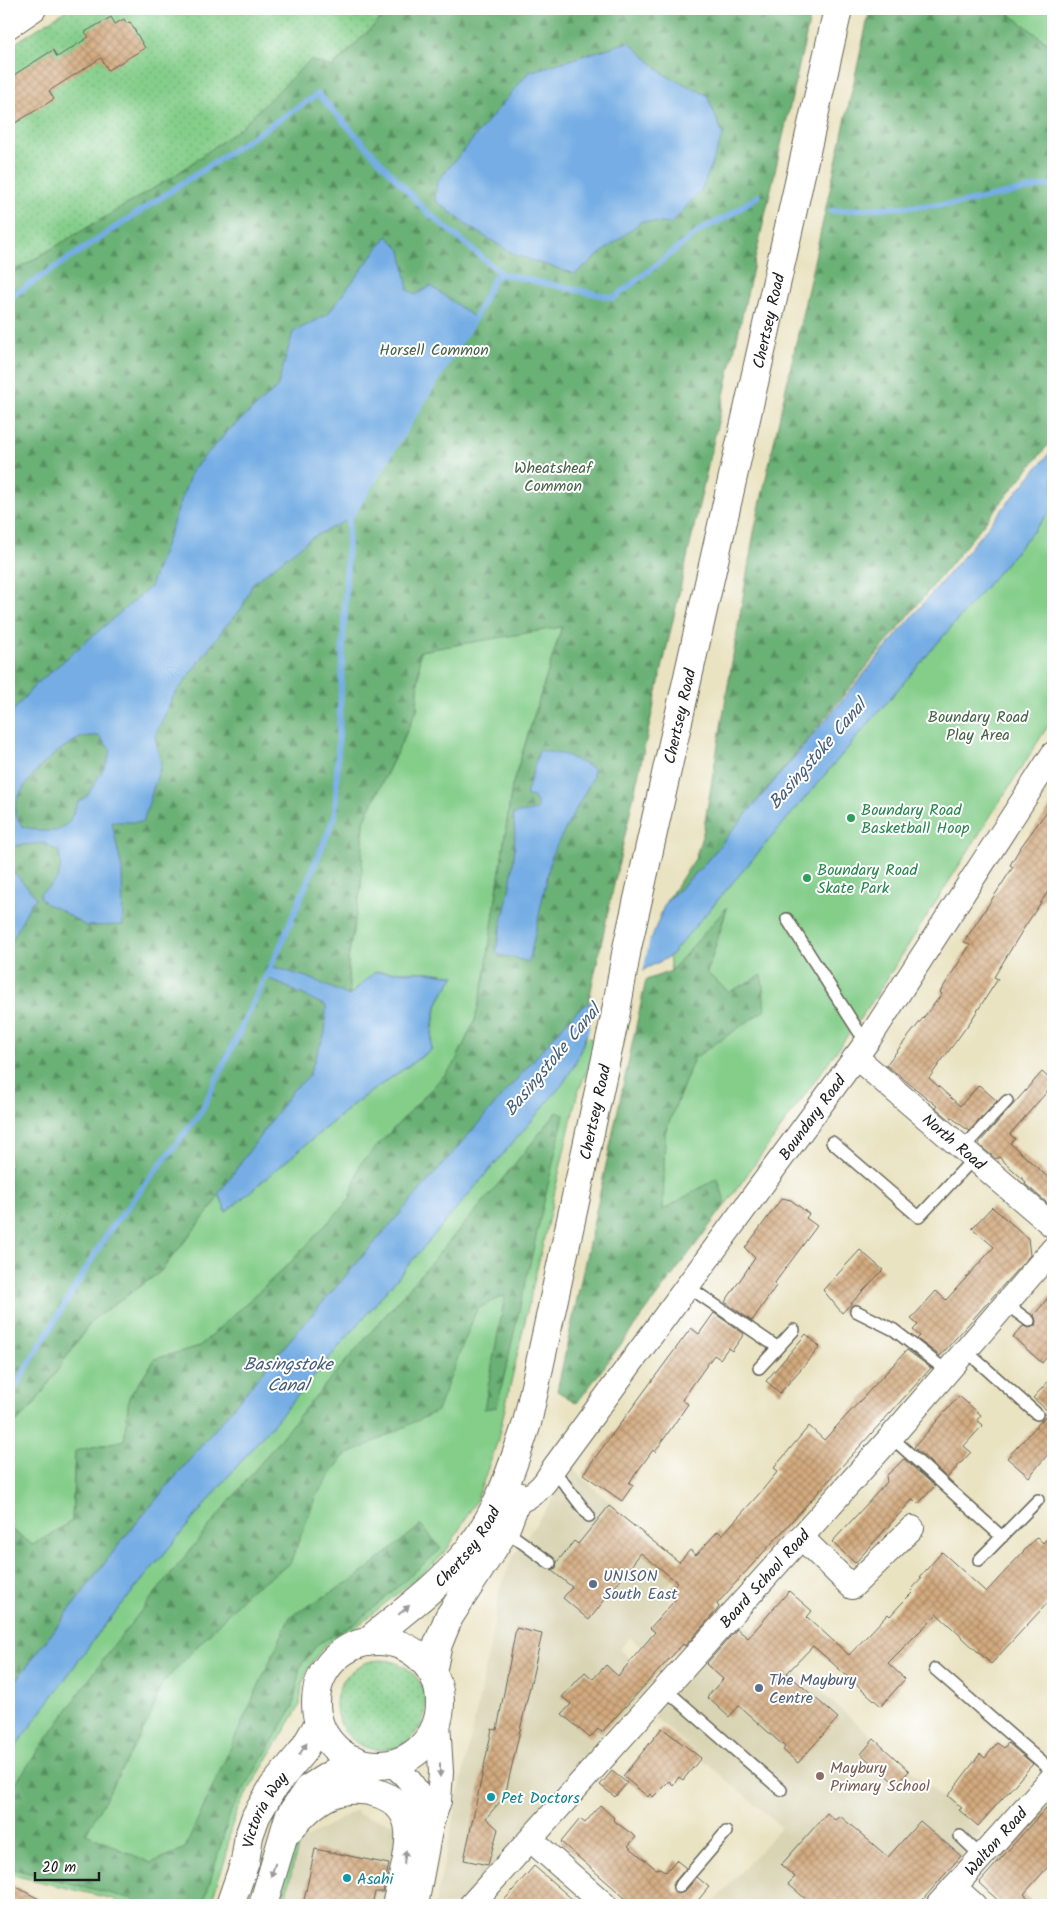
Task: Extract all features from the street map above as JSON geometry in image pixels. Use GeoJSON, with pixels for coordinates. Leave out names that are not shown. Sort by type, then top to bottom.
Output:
{"type":"FeatureCollection","features":[{"type":"Feature","properties":{"kind":"main road","name":"Chertsey Road"},"geometry":{"type":"LineString","coordinates":[[432,1672],[438,1644],[449,1617],[505,1530],[515,1503],[516,1476],[616,1016],[627,948],[838,9]]}},
{"type":"Feature","properties":{"kind":"main road","name":"Chertsey Road"},"geometry":{"type":"LineString","coordinates":[[367,1642],[462,1559],[516,1476]]}},
{"type":"Feature","properties":{"kind":"main road"},"geometry":{"type":"LineString","coordinates":[[384,1641],[402,1645],[417,1653],[432,1672],[437,1682],[441,1702],[438,1722],[431,1736],[420,1749],[407,1758],[391,1764],[373,1765],[354,1760],[339,1752],[328,1739],[319,1723],[316,1706],[318,1688],[324,1672],[336,1658],[350,1647],[367,1642],[384,1641]]}},
{"type":"Feature","properties":{"kind":"main road","name":"Victoria Way"},"geometry":{"type":"LineString","coordinates":[[230,1905],[245,1862],[249,1836],[256,1816],[273,1787],[302,1752],[319,1723]]}},
{"type":"Feature","properties":{"kind":"main road","name":"Victoria Way"},"geometry":{"type":"LineString","coordinates":[[262,1905],[289,1817],[308,1790],[354,1760]]}},
{"type":"Feature","properties":{"kind":"main road"},"geometry":{"type":"LineString","coordinates":[[285,1834],[308,1809],[331,1794],[358,1789],[382,1794],[392,1801],[403,1813],[409,1829],[396,1905]]}},
{"type":"Feature","properties":{"kind":"street","name":"Boundary Road"},"geometry":{"type":"LineString","coordinates":[[515,1503],[536,1494],[546,1482],[687,1286],[869,1039],[1053,754]]}},
{"type":"Feature","properties":{"kind":"street","name":"North Road"},"geometry":{"type":"LineString","coordinates":[[854,1059],[865,1065],[969,1152],[1053,1226]]}},
{"type":"Feature","properties":{"kind":"street","name":"Board School Road"},"geometry":{"type":"LineString","coordinates":[[471,1905],[891,1437],[1053,1249]]}},
{"type":"Feature","properties":{"kind":"street"},"geometry":{"type":"LineString","coordinates":[[516,1476],[536,1475],[554,1469]]}},
{"type":"Feature","properties":{"kind":"street"},"geometry":{"type":"LineString","coordinates":[[801,1537],[852,1587],[912,1528]]}},
{"type":"Feature","properties":{"kind":"street"},"geometry":{"type":"LineString","coordinates":[[416,1905],[431,1825],[439,1801],[438,1722]]}},
{"type":"Feature","properties":{"kind":"street"},"geometry":{"type":"LineString","coordinates":[[391,1764],[403,1772],[414,1785],[431,1825]]}},
{"type":"Feature","properties":{"kind":"street","name":"Walton Road"},"geometry":{"type":"LineString","coordinates":[[938,1905],[1053,1777]]}},
{"type":"Feature","properties":{"kind":"street"},"geometry":{"type":"LineString","coordinates":[[531,1840],[605,1905]]}},
{"type":"Feature","properties":{"kind":"street"},"geometry":{"type":"LineString","coordinates":[[954,1887],[974,1905]]}},
{"type":"Feature","properties":{"kind":"lane"},"geometry":{"type":"LineString","coordinates":[[787,919],[859,1032],[869,1039]]}},
{"type":"Feature","properties":{"kind":"lane"},"geometry":{"type":"LineString","coordinates":[[832,1142],[919,1217],[1007,1101]]}},
{"type":"Feature","properties":{"kind":"lane"},"geometry":{"type":"LineString","coordinates":[[687,1286],[777,1348]]}},
{"type":"Feature","properties":{"kind":"lane"},"geometry":{"type":"LineString","coordinates":[[1006,1304],[1029,1321]]}},
{"type":"Feature","properties":{"kind":"lane"},"geometry":{"type":"LineString","coordinates":[[856,1311],[894,1330],[948,1372]]}},
{"type":"Feature","properties":{"kind":"lane"},"geometry":{"type":"LineString","coordinates":[[758,1368],[794,1330]]}},
{"type":"Feature","properties":{"kind":"lane"},"geometry":{"type":"LineString","coordinates":[[966,1351],[1037,1414]]}},
{"type":"Feature","properties":{"kind":"lane"},"geometry":{"type":"LineString","coordinates":[[891,1437],[1002,1537]]}},
{"type":"Feature","properties":{"kind":"lane"},"geometry":{"type":"LineString","coordinates":[[554,1469],[589,1516]]}},
{"type":"Feature","properties":{"kind":"lane"},"geometry":{"type":"LineString","coordinates":[[979,1560],[1038,1500]]}},
{"type":"Feature","properties":{"kind":"lane"},"geometry":{"type":"LineString","coordinates":[[505,1530],[550,1563]]}},
{"type":"Feature","properties":{"kind":"lane"},"geometry":{"type":"LineString","coordinates":[[935,1669],[1053,1772]]}},
{"type":"Feature","properties":{"kind":"lane"},"geometry":{"type":"LineString","coordinates":[[666,1689],[780,1790]]}},
{"type":"Feature","properties":{"kind":"lane"},"geometry":{"type":"LineString","coordinates":[[679,1887],[726,1832]]}},
{"type":"Feature","properties":{"kind":"lane"},"geometry":{"type":"LineString","coordinates":[[960,1836],[982,1857]]}},
{"type":"Feature","properties":{"kind":"shaded area"},"geometry":{"type":"Polygon","coordinates":[[[573,1470],[685,1567],[662,1592],[670,1601],[649,1626],[651,1633],[641,1647],[630,1637],[620,1649],[653,1682],[596,1741],[531,1823],[460,1905],[435,1905],[490,1647],[500,1589],[513,1557],[573,1470]]]}},
{"type":"Feature","properties":{"kind":"shaded area","name":"Maybury Primary School"},"geometry":{"type":"Polygon","coordinates":[[[739,1620],[982,1833],[919,1905],[711,1905],[781,1827],[653,1716],[739,1620]]]}},
{"type":"Feature","properties":{"kind":"shaded area"},"geometry":{"type":"Polygon","coordinates":[[[356,1810],[358,1814],[399,1825],[386,1905],[283,1905],[299,1843],[356,1810]]]}},
{"type":"Feature","properties":{"kind":"green space"},"geometry":{"type":"Polygon","coordinates":[[[68,9],[390,9],[332,67],[310,60],[240,128],[174,176],[9,274],[9,47],[68,9]]]}},
{"type":"Feature","properties":{"kind":"green space","name":"Wheatsheaf Common"},"geometry":{"type":"Polygon","coordinates":[[[390,9],[812,9],[588,1004],[578,1010],[276,1356],[120,1543],[9,1690],[9,1528],[33,1545],[72,1521],[75,1451],[124,1440],[129,1397],[155,1359],[200,1346],[291,1262],[350,1199],[360,1164],[454,1065],[475,1020],[485,976],[512,786],[562,627],[420,651],[417,710],[364,821],[361,887],[348,959],[349,995],[375,972],[428,972],[455,976],[438,1003],[431,1050],[356,1102],[226,1212],[219,1194],[213,1206],[160,1272],[92,1320],[33,1406],[9,1430],[9,274],[174,176],[240,128],[310,60],[333,67],[390,9]]]}},
{"type":"Feature","properties":{"kind":"green space"},"geometry":{"type":"Polygon","coordinates":[[[870,9],[1009,9],[1011,15],[1053,45],[1053,439],[740,822],[701,868],[665,903],[695,859],[703,833],[754,532],[870,9]]]}},
{"type":"Feature","properties":{"kind":"green space"},"geometry":{"type":"Polygon","coordinates":[[[1009,9],[1053,9],[1053,45],[1010,15],[1009,9]]]}},
{"type":"Feature","properties":{"kind":"green space","name":"Boundary Road Play Area"},"geometry":{"type":"Polygon","coordinates":[[[1053,508],[1053,718],[874,999],[726,1204],[717,1178],[663,1211],[665,1133],[694,1058],[765,1009],[729,992],[707,973],[727,909],[671,971],[669,957],[1053,508]]]}},
{"type":"Feature","properties":{"kind":"green space"},"geometry":{"type":"Polygon","coordinates":[[[562,626],[512,786],[485,976],[475,1020],[454,1065],[361,1164],[350,1199],[291,1262],[200,1346],[155,1359],[129,1397],[125,1440],[75,1452],[72,1521],[33,1545],[9,1528],[9,1430],[33,1406],[92,1320],[160,1272],[213,1206],[219,1193],[226,1212],[356,1102],[431,1050],[435,1011],[454,977],[349,996],[348,959],[361,887],[364,821],[417,710],[420,651],[562,626]]]}},
{"type":"Feature","properties":{"kind":"green space"},"geometry":{"type":"Polygon","coordinates":[[[727,907],[707,973],[729,992],[762,975],[765,1010],[694,1058],[665,1133],[663,1210],[717,1178],[726,1204],[577,1403],[557,1391],[646,980],[671,971],[727,907]]]}},
{"type":"Feature","properties":{"kind":"green space"},"geometry":{"type":"Polygon","coordinates":[[[586,1036],[598,1043],[577,1095],[497,1443],[477,1499],[447,1550],[435,1563],[355,1628],[324,1646],[311,1664],[302,1684],[300,1705],[238,1808],[230,1831],[226,1857],[210,1905],[125,1905],[113,1899],[9,1874],[9,1756],[100,1631],[227,1478],[562,1085],[574,1066],[586,1036]]]}},
{"type":"Feature","properties":{"kind":"green space"},"geometry":{"type":"Polygon","coordinates":[[[557,1112],[564,1115],[497,1407],[484,1409],[505,1295],[477,1309],[437,1411],[343,1457],[316,1496],[290,1564],[250,1590],[162,1684],[149,1720],[86,1834],[151,1863],[185,1848],[290,1617],[360,1575],[421,1525],[441,1549],[356,1623],[318,1644],[300,1667],[293,1707],[231,1811],[203,1905],[143,1905],[132,1899],[9,1868],[9,1792],[116,1642],[301,1413],[491,1193],[557,1112]]]}},
{"type":"Feature","properties":{"kind":"green space"},"geometry":{"type":"Polygon","coordinates":[[[381,1660],[398,1664],[413,1673],[422,1688],[426,1705],[422,1722],[413,1737],[398,1746],[381,1750],[364,1746],[349,1737],[340,1722],[336,1705],[340,1688],[349,1673],[364,1664],[381,1660]]]}},
{"type":"Feature","properties":{"kind":"green space"},"geometry":{"type":"Polygon","coordinates":[[[301,1829],[304,1839],[299,1843],[283,1905],[274,1905],[292,1850],[301,1829]]]}},
{"type":"Feature","properties":{"kind":"water"},"geometry":{"type":"Polygon","coordinates":[[[629,42],[665,75],[707,95],[723,135],[702,189],[671,224],[642,221],[575,274],[515,255],[468,226],[435,200],[437,182],[529,72],[629,42]]]}},
{"type":"Feature","properties":{"kind":"water","name":"Horsell Common"},"geometry":{"type":"Polygon","coordinates":[[[387,236],[401,250],[408,290],[415,295],[431,286],[475,318],[349,519],[311,538],[253,583],[242,608],[224,628],[173,697],[155,736],[161,764],[143,822],[112,822],[122,870],[123,925],[86,926],[55,907],[46,904],[40,898],[40,893],[52,885],[58,876],[60,871],[59,852],[44,843],[9,846],[9,716],[34,686],[150,587],[192,470],[228,431],[277,388],[293,332],[327,315],[387,236]],[[87,736],[73,741],[51,757],[30,779],[16,802],[15,813],[22,826],[39,831],[57,831],[69,822],[78,802],[87,796],[106,765],[111,750],[99,736],[87,736]]]}},
{"type":"Feature","properties":{"kind":"water","name":"Basingstoke Canal"},"geometry":{"type":"Polygon","coordinates":[[[1053,449],[1053,508],[669,957],[645,969],[586,1036],[574,1066],[562,1085],[227,1478],[100,1631],[9,1756],[9,1690],[120,1543],[276,1356],[563,1026],[578,1010],[600,996],[652,937],[665,903],[701,868],[1053,449]]]}},
{"type":"Feature","properties":{"kind":"water"},"geometry":{"type":"Polygon","coordinates":[[[539,750],[566,755],[593,768],[593,777],[552,854],[529,962],[497,954],[496,950],[513,865],[515,831],[513,814],[537,810],[537,802],[534,798],[526,795],[539,750]]]}},
{"type":"Feature","properties":{"kind":"water"},"geometry":{"type":"Polygon","coordinates":[[[9,866],[36,899],[31,903],[9,946],[9,866]]]}},
{"type":"Feature","properties":{"kind":"water"},"geometry":{"type":"Polygon","coordinates":[[[271,966],[312,979],[349,996],[375,972],[428,972],[455,976],[438,1003],[431,1050],[356,1102],[226,1212],[219,1193],[293,1090],[308,1077],[325,1033],[326,1006],[266,977],[271,966]]]}},
{"type":"Feature","properties":{"kind":"pier"},"geometry":{"type":"Polygon","coordinates":[[[652,929],[642,976],[588,1037],[585,1046],[596,996],[650,935],[652,929]]]}},
{"type":"Feature","properties":{"kind":"building"},"geometry":{"type":"Polygon","coordinates":[[[111,17],[115,24],[124,19],[126,23],[130,22],[145,48],[108,70],[101,58],[49,91],[54,99],[9,127],[9,78],[53,50],[57,57],[89,37],[85,32],[111,17]]]}},
{"type":"Feature","properties":{"kind":"building"},"geometry":{"type":"Polygon","coordinates":[[[1053,803],[1053,884],[994,977],[998,979],[970,1022],[929,1078],[960,1106],[979,1085],[997,1101],[969,1131],[951,1117],[949,1119],[936,1108],[937,1106],[886,1065],[942,994],[940,992],[970,945],[964,942],[1013,867],[1010,865],[1020,848],[1053,803]]]}},
{"type":"Feature","properties":{"kind":"building"},"geometry":{"type":"Polygon","coordinates":[[[1042,1072],[1053,1082],[1053,1085],[1010,1134],[1015,1139],[1010,1143],[1053,1182],[1053,1208],[1025,1184],[1026,1182],[999,1157],[996,1159],[978,1144],[1042,1072]]]}},
{"type":"Feature","properties":{"kind":"building"},"geometry":{"type":"Polygon","coordinates":[[[782,1198],[791,1200],[809,1214],[806,1218],[817,1226],[774,1284],[776,1286],[752,1321],[725,1302],[755,1258],[745,1248],[782,1198]]]}},
{"type":"Feature","properties":{"kind":"building"},"geometry":{"type":"Polygon","coordinates":[[[992,1207],[1028,1238],[1030,1255],[940,1356],[917,1339],[920,1336],[913,1330],[918,1325],[911,1319],[936,1291],[946,1300],[994,1247],[972,1228],[992,1207]]]}},
{"type":"Feature","properties":{"kind":"building"},"geometry":{"type":"Polygon","coordinates":[[[860,1250],[883,1270],[842,1313],[823,1290],[860,1250]]]}},
{"type":"Feature","properties":{"kind":"building"},"geometry":{"type":"Polygon","coordinates":[[[1053,1292],[1053,1349],[1042,1363],[1013,1337],[1023,1326],[1029,1328],[1035,1326],[1034,1315],[1053,1292]]]}},
{"type":"Feature","properties":{"kind":"building"},"geometry":{"type":"Polygon","coordinates":[[[714,1313],[744,1334],[732,1351],[728,1348],[720,1359],[714,1355],[682,1400],[688,1404],[655,1452],[653,1450],[629,1483],[633,1485],[622,1501],[583,1474],[691,1328],[699,1334],[714,1313]]]}},
{"type":"Feature","properties":{"kind":"building"},"geometry":{"type":"Polygon","coordinates":[[[806,1334],[820,1347],[780,1393],[766,1381],[806,1334]]]}},
{"type":"Feature","properties":{"kind":"building"},"geometry":{"type":"Polygon","coordinates":[[[907,1350],[931,1368],[732,1587],[717,1604],[719,1607],[717,1610],[685,1646],[683,1644],[602,1732],[598,1729],[590,1738],[562,1714],[571,1704],[562,1697],[585,1672],[593,1679],[606,1665],[618,1676],[655,1632],[650,1628],[676,1599],[668,1592],[677,1582],[641,1553],[589,1620],[563,1598],[572,1587],[551,1570],[556,1568],[557,1562],[574,1541],[578,1544],[609,1506],[679,1562],[690,1550],[696,1555],[718,1531],[722,1535],[759,1494],[778,1471],[774,1468],[809,1426],[824,1440],[907,1350]]]}},
{"type":"Feature","properties":{"kind":"building"},"geometry":{"type":"Polygon","coordinates":[[[1053,1376],[1053,1448],[1029,1477],[1007,1458],[1048,1411],[1033,1398],[1053,1376]]]}},
{"type":"Feature","properties":{"kind":"building"},"geometry":{"type":"Polygon","coordinates":[[[959,1396],[981,1415],[977,1420],[983,1425],[964,1446],[971,1452],[947,1478],[914,1447],[959,1396]]]}},
{"type":"Feature","properties":{"kind":"building"},"geometry":{"type":"Polygon","coordinates":[[[904,1459],[935,1486],[918,1504],[913,1499],[855,1563],[832,1542],[887,1482],[886,1476],[904,1459]]]}},
{"type":"Feature","properties":{"kind":"building"},"geometry":{"type":"Polygon","coordinates":[[[1053,1532],[1053,1597],[991,1664],[937,1614],[888,1663],[905,1679],[881,1706],[813,1646],[787,1673],[838,1718],[798,1763],[783,1750],[785,1747],[739,1706],[729,1717],[707,1697],[723,1679],[706,1664],[737,1629],[748,1638],[789,1591],[812,1611],[807,1617],[849,1655],[888,1614],[890,1616],[913,1592],[911,1590],[922,1578],[920,1577],[942,1552],[986,1592],[1037,1537],[1043,1543],[1053,1532]]]}},
{"type":"Feature","properties":{"kind":"building"},"geometry":{"type":"Polygon","coordinates":[[[516,1628],[542,1634],[505,1796],[486,1818],[498,1829],[488,1865],[464,1860],[492,1729],[497,1730],[516,1628]]]}},
{"type":"Feature","properties":{"kind":"building"},"geometry":{"type":"Polygon","coordinates":[[[662,1728],[701,1758],[683,1780],[679,1777],[673,1785],[669,1781],[653,1797],[650,1794],[648,1797],[623,1776],[662,1728]]]}},
{"type":"Feature","properties":{"kind":"building"},"geometry":{"type":"Polygon","coordinates":[[[874,1739],[909,1771],[897,1785],[861,1754],[874,1739]]]}},
{"type":"Feature","properties":{"kind":"building"},"geometry":{"type":"Polygon","coordinates":[[[997,1743],[1004,1748],[1008,1743],[1033,1764],[978,1826],[959,1810],[962,1808],[948,1796],[980,1754],[985,1758],[997,1743]]]}},
{"type":"Feature","properties":{"kind":"building"},"geometry":{"type":"Polygon","coordinates":[[[612,1771],[627,1783],[615,1797],[600,1785],[612,1771]]]}},
{"type":"Feature","properties":{"kind":"building"},"geometry":{"type":"Polygon","coordinates":[[[1053,1800],[1053,1861],[1024,1894],[1037,1905],[1003,1905],[979,1883],[1053,1800]]]}},
{"type":"Feature","properties":{"kind":"building"},"geometry":{"type":"Polygon","coordinates":[[[600,1805],[614,1818],[613,1820],[636,1837],[628,1846],[656,1869],[660,1868],[666,1872],[676,1860],[686,1868],[672,1885],[675,1893],[684,1892],[697,1877],[709,1887],[694,1905],[633,1905],[561,1842],[580,1819],[585,1823],[600,1805]]]}},
{"type":"Feature","properties":{"kind":"building"},"geometry":{"type":"Polygon","coordinates":[[[827,1813],[835,1820],[840,1816],[888,1857],[920,1821],[961,1856],[918,1905],[813,1905],[788,1884],[795,1877],[781,1865],[827,1813]]]}},
{"type":"Feature","properties":{"kind":"building","name":"Asahi"},"geometry":{"type":"Polygon","coordinates":[[[315,1849],[389,1864],[383,1892],[375,1892],[372,1905],[303,1905],[315,1849]]]}},
{"type":"Feature","properties":{"kind":"building"},"geometry":{"type":"Polygon","coordinates":[[[534,1866],[579,1905],[500,1905],[534,1866]]]}},
{"type":"Feature","properties":{"kind":"building"},"geometry":{"type":"Polygon","coordinates":[[[9,1883],[50,1905],[9,1905],[9,1883]]]}},
{"type":"Feature","properties":{"kind":"waterway"},"geometry":{"type":"LineString","coordinates":[[9,298],[318,94],[426,211],[502,274],[614,298],[702,229],[727,217],[758,196]]}},
{"type":"Feature","properties":{"kind":"waterway"},"geometry":{"type":"LineString","coordinates":[[832,211],[957,204],[1053,184]]}},
{"type":"Feature","properties":{"kind":"waterway"},"geometry":{"type":"LineString","coordinates":[[9,1397],[109,1231],[201,1112],[279,949],[335,816],[349,519],[475,318],[494,278],[502,274]]}},
{"type":"Feature","properties":{"kind":"place","name":"Boundary Road Basketball Hoop"},"geometry":{"type":"Point","coordinates":[851,818]}},
{"type":"Feature","properties":{"kind":"place","name":"Boundary Road Skate Park"},"geometry":{"type":"Point","coordinates":[807,878]}},
{"type":"Feature","properties":{"kind":"place","name":"UNISON South East"},"geometry":{"type":"Point","coordinates":[593,1584]}},
{"type":"Feature","properties":{"kind":"place","name":"The Maybury Centre"},"geometry":{"type":"Point","coordinates":[759,1688]}},
{"type":"Feature","properties":{"kind":"place","name":"Maybury Primary School"},"geometry":{"type":"Point","coordinates":[820,1776]}},
{"type":"Feature","properties":{"kind":"place","name":"Pet Doctors"},"geometry":{"type":"Point","coordinates":[491,1797]}},
{"type":"Feature","properties":{"kind":"place","name":"Asahi"},"geometry":{"type":"Point","coordinates":[347,1878]}}]}
